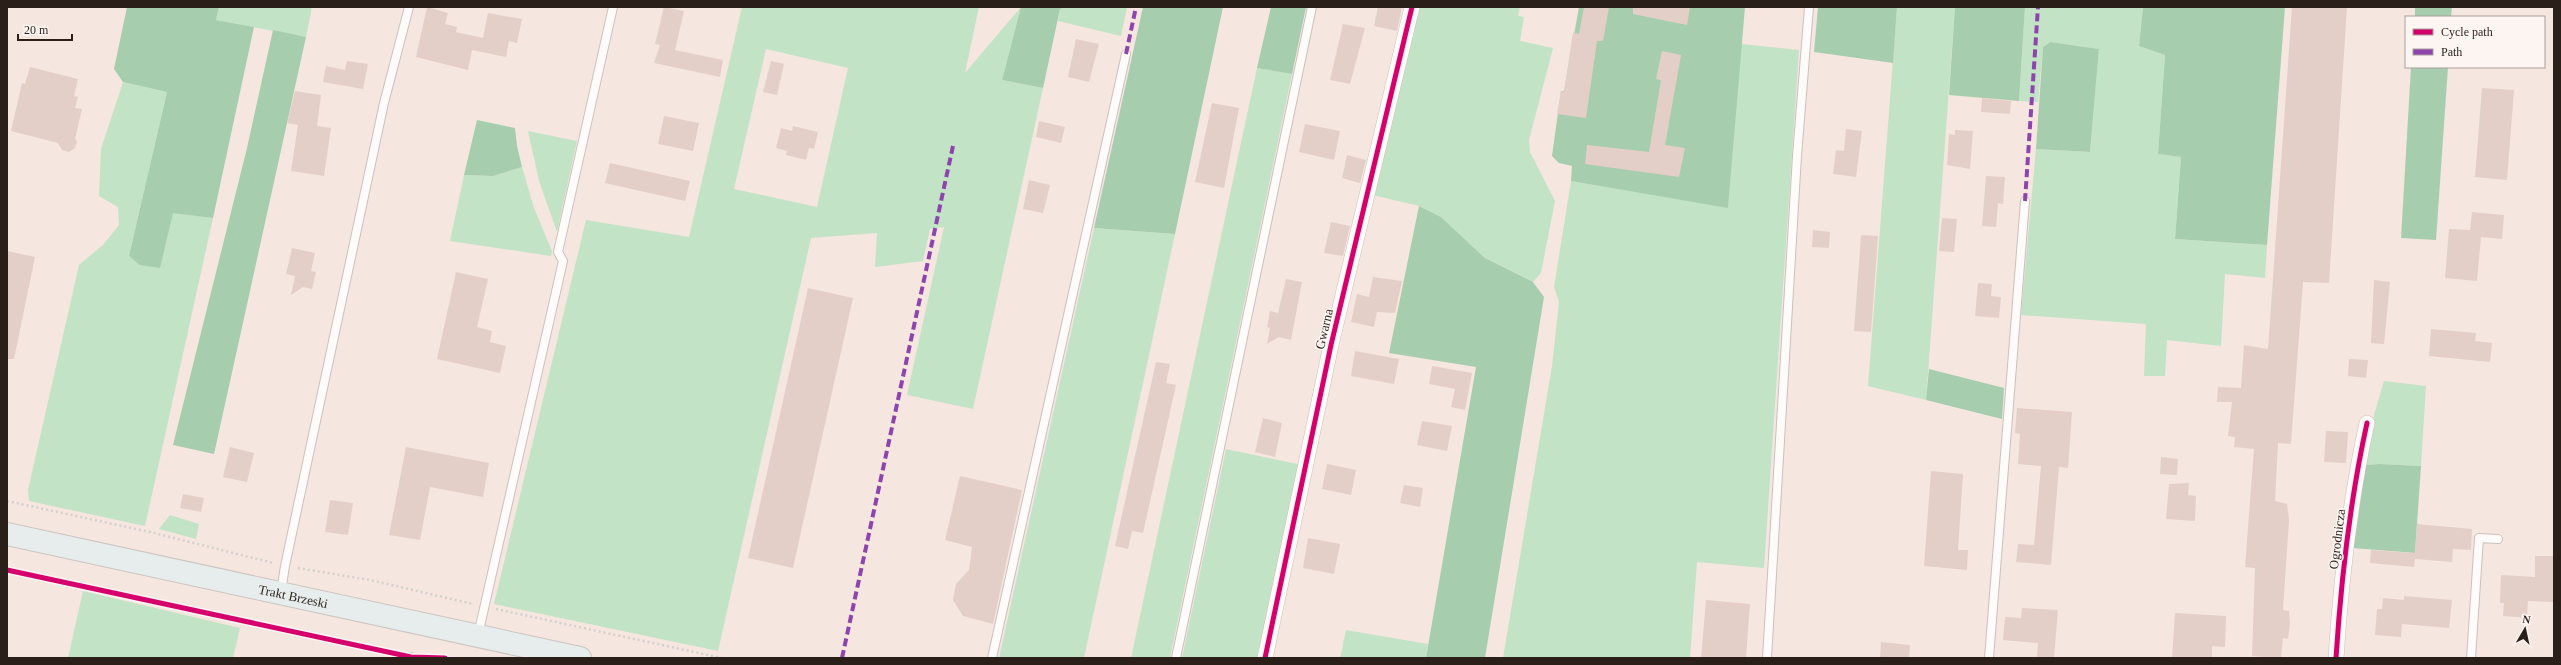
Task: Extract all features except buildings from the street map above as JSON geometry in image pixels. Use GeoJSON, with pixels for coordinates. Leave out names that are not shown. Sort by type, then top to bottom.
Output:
{"type":"FeatureCollection","features":[{"type":"Feature","properties":{"kind":"main road","name":"Trakt Brzeski"},"geometry":{"type":"LineString","coordinates":[[7,534],[580,658]]}},
{"type":"Feature","properties":{"kind":"street","name":"Gwarna"},"geometry":{"type":"LineString","coordinates":[[1265,658],[1331,346],[1412,7]]}},
{"type":"Feature","properties":{"kind":"street","name":"Ogrodnicza"},"geometry":{"type":"LineString","coordinates":[[2336,658],[2348,534],[2358,462],[2366,423]]}},
{"type":"Feature","properties":{"kind":"lane"},"geometry":{"type":"LineString","coordinates":[[281,594],[285,566],[384,103],[408,7]]}},
{"type":"Feature","properties":{"kind":"lane"},"geometry":{"type":"LineString","coordinates":[[477,636],[563,262],[558,252],[613,7]]}},
{"type":"Feature","properties":{"kind":"lane"},"geometry":{"type":"LineString","coordinates":[[1176,658],[1312,7]]}},
{"type":"Feature","properties":{"kind":"lane"},"geometry":{"type":"LineString","coordinates":[[1767,658],[1797,156],[1810,7]]}},
{"type":"Feature","properties":{"kind":"lane"},"geometry":{"type":"LineString","coordinates":[[992,658],[1126,54]]}},
{"type":"Feature","properties":{"kind":"lane"},"geometry":{"type":"LineString","coordinates":[[1989,658],[2025,201]]}},
{"type":"Feature","properties":{"kind":"lane"},"geometry":{"type":"LineString","coordinates":[[2471,658],[2479,538],[2498,539]]}},
{"type":"Feature","properties":{"kind":"path"},"geometry":{"type":"LineString","coordinates":[[7,501],[150,532],[285,566],[370,580],[722,658]]}},
{"type":"Feature","properties":{"kind":"green space"},"geometry":{"type":"Polygon","coordinates":[[[127,7],[219,7],[216,20],[254,27],[213,218],[173,213],[160,268],[140,265],[129,256],[167,92],[123,82],[114,69],[127,7]]]}},
{"type":"Feature","properties":{"kind":"green space"},"geometry":{"type":"Polygon","coordinates":[[[219,7],[312,7],[306,37],[216,20],[219,7]]]}},
{"type":"Feature","properties":{"kind":"green space"},"geometry":{"type":"Polygon","coordinates":[[[742,7],[979,7],[965,73],[1021,7],[1002,80],[1043,88],[973,409],[907,395],[944,227],[930,229],[923,261],[875,267],[877,233],[811,238],[718,651],[494,604],[586,220],[689,237],[742,7]],[[766,49],[734,189],[817,207],[848,68],[766,49]]]}},
{"type":"Feature","properties":{"kind":"green space"},"geometry":{"type":"Polygon","coordinates":[[[1021,7],[1067,7],[1060,9],[1043,88],[1002,80],[1021,7]]]}},
{"type":"Feature","properties":{"kind":"green space"},"geometry":{"type":"Polygon","coordinates":[[[1067,7],[1127,7],[1121,36],[1058,21],[1060,9],[1067,7]]]}},
{"type":"Feature","properties":{"kind":"green space"},"geometry":{"type":"Polygon","coordinates":[[[1143,7],[1223,7],[1175,234],[1094,228],[1143,7]]]}},
{"type":"Feature","properties":{"kind":"green space"},"geometry":{"type":"Polygon","coordinates":[[[1271,7],[1306,7],[1292,74],[1257,68],[1271,7]]]}},
{"type":"Feature","properties":{"kind":"green space"},"geometry":{"type":"Polygon","coordinates":[[[1416,7],[1520,7],[1518,16],[1524,17],[1520,41],[1553,48],[1529,140],[1530,152],[1555,201],[1541,273],[1533,282],[1485,258],[1441,217],[1419,206],[1373,195],[1416,7]]]}},
{"type":"Feature","properties":{"kind":"green space"},"geometry":{"type":"Polygon","coordinates":[[[1579,7],[1745,7],[1728,208],[1571,181],[1572,166],[1559,163],[1552,156],[1561,91],[1564,91],[1579,7]]]}},
{"type":"Feature","properties":{"kind":"green space"},"geometry":{"type":"Polygon","coordinates":[[[1818,7],[1897,7],[1893,63],[1814,52],[1818,7]]]}},
{"type":"Feature","properties":{"kind":"green space"},"geometry":{"type":"Polygon","coordinates":[[[1897,7],[1955,7],[1926,400],[1868,386],[1897,7]]]}},
{"type":"Feature","properties":{"kind":"green space"},"geometry":{"type":"Polygon","coordinates":[[[1955,7],[2025,7],[2019,101],[1949,95],[1955,7]]]}},
{"type":"Feature","properties":{"kind":"green space"},"geometry":{"type":"Polygon","coordinates":[[[2025,7],[2143,7],[2139,46],[2165,55],[2158,154],[2181,157],[2175,239],[2267,245],[2265,278],[2225,274],[2221,346],[2167,340],[2165,376],[2144,376],[2146,324],[2021,315],[2036,149],[2090,152],[2099,49],[2049,42],[2043,47],[2038,102],[2019,101],[2025,7]]]}},
{"type":"Feature","properties":{"kind":"green space"},"geometry":{"type":"Polygon","coordinates":[[[2143,7],[2285,7],[2267,245],[2175,239],[2181,157],[2158,154],[2165,55],[2139,46],[2143,7]]]}},
{"type":"Feature","properties":{"kind":"green space"},"geometry":{"type":"Polygon","coordinates":[[[2415,7],[2452,7],[2451,16],[2415,16],[2415,7]]]}},
{"type":"Feature","properties":{"kind":"green space"},"geometry":{"type":"Polygon","coordinates":[[[273,30],[306,37],[214,454],[173,445],[247,148],[273,30]]]}},
{"type":"Feature","properties":{"kind":"green space"},"geometry":{"type":"Polygon","coordinates":[[[2050,42],[2099,49],[2090,152],[2036,149],[2043,47],[2050,42]]]}},
{"type":"Feature","properties":{"kind":"green space"},"geometry":{"type":"Polygon","coordinates":[[[1741,44],[1799,50],[1764,568],[1697,562],[1690,658],[1503,658],[1552,366],[1559,302],[1554,287],[1571,181],[1728,207],[1741,44]]]}},
{"type":"Feature","properties":{"kind":"green space"},"geometry":{"type":"Polygon","coordinates":[[[1257,68],[1292,74],[1170,658],[1131,658],[1257,68]]]}},
{"type":"Feature","properties":{"kind":"green space"},"geometry":{"type":"Polygon","coordinates":[[[2411,68],[2448,68],[2436,240],[2401,238],[2411,68]]]}},
{"type":"Feature","properties":{"kind":"green space"},"geometry":{"type":"Polygon","coordinates":[[[123,82],[167,92],[129,256],[173,212],[213,218],[145,526],[29,501],[28,490],[79,265],[103,245],[119,225],[118,207],[99,196],[101,149],[123,82]]]}},
{"type":"Feature","properties":{"kind":"green space"},"geometry":{"type":"Polygon","coordinates":[[[477,120],[515,128],[517,146],[522,167],[493,176],[464,175],[477,120]]]}},
{"type":"Feature","properties":{"kind":"green space"},"geometry":{"type":"Polygon","coordinates":[[[528,131],[577,141],[557,232],[539,181],[528,131]]]}},
{"type":"Feature","properties":{"kind":"green space"},"geometry":{"type":"Polygon","coordinates":[[[522,167],[534,208],[552,251],[551,256],[450,241],[464,175],[493,176],[522,167]]]}},
{"type":"Feature","properties":{"kind":"green space"},"geometry":{"type":"Polygon","coordinates":[[[1419,206],[1441,217],[1485,258],[1533,282],[1544,297],[1485,658],[1426,658],[1476,367],[1389,353],[1419,206]]]}},
{"type":"Feature","properties":{"kind":"green space"},"geometry":{"type":"Polygon","coordinates":[[[1094,228],[1175,234],[1084,658],[999,658],[1094,228]]]}},
{"type":"Feature","properties":{"kind":"green space"},"geometry":{"type":"Polygon","coordinates":[[[1929,369],[2004,388],[2002,419],[1926,400],[1929,369]]]}},
{"type":"Feature","properties":{"kind":"green space"},"geometry":{"type":"Polygon","coordinates":[[[2384,381],[2426,386],[2421,466],[2380,464],[2366,465],[2374,415],[2384,381]]]}},
{"type":"Feature","properties":{"kind":"green space"},"geometry":{"type":"Polygon","coordinates":[[[1226,449],[1302,465],[1260,658],[1182,658],[1226,449]]]}},
{"type":"Feature","properties":{"kind":"green space"},"geometry":{"type":"Polygon","coordinates":[[[2380,464],[2421,466],[2415,553],[2353,548],[2366,465],[2380,464]]]}},
{"type":"Feature","properties":{"kind":"green space"},"geometry":{"type":"Polygon","coordinates":[[[170,515],[199,524],[196,539],[159,529],[170,515]]]}},
{"type":"Feature","properties":{"kind":"green space"},"geometry":{"type":"Polygon","coordinates":[[[83,591],[240,628],[233,658],[68,658],[83,591]]]}},
{"type":"Feature","properties":{"kind":"green space"},"geometry":{"type":"Polygon","coordinates":[[[1346,630],[1428,644],[1426,658],[1340,658],[1346,630]]]}},
{"type":"Feature","properties":{"kind":"marked path"},"geometry":{"type":"LineString","coordinates":[[1126,54],[1136,7]]}},
{"type":"Feature","properties":{"kind":"marked path"},"geometry":{"type":"LineString","coordinates":[[2025,201],[2038,7]]}},
{"type":"Feature","properties":{"kind":"marked path"},"geometry":{"type":"LineString","coordinates":[[842,658],[953,146]]}},
{"type":"Feature","properties":{"kind":"cycle path"},"geometry":{"type":"LineString","coordinates":[[1265,658],[1331,345],[1412,7]]}},
{"type":"Feature","properties":{"kind":"cycle path"},"geometry":{"type":"LineString","coordinates":[[2336,658],[2347,540],[2367,423]]}},
{"type":"Feature","properties":{"kind":"cycle path"},"geometry":{"type":"LineString","coordinates":[[7,570],[411,657],[445,658]]}}]}
